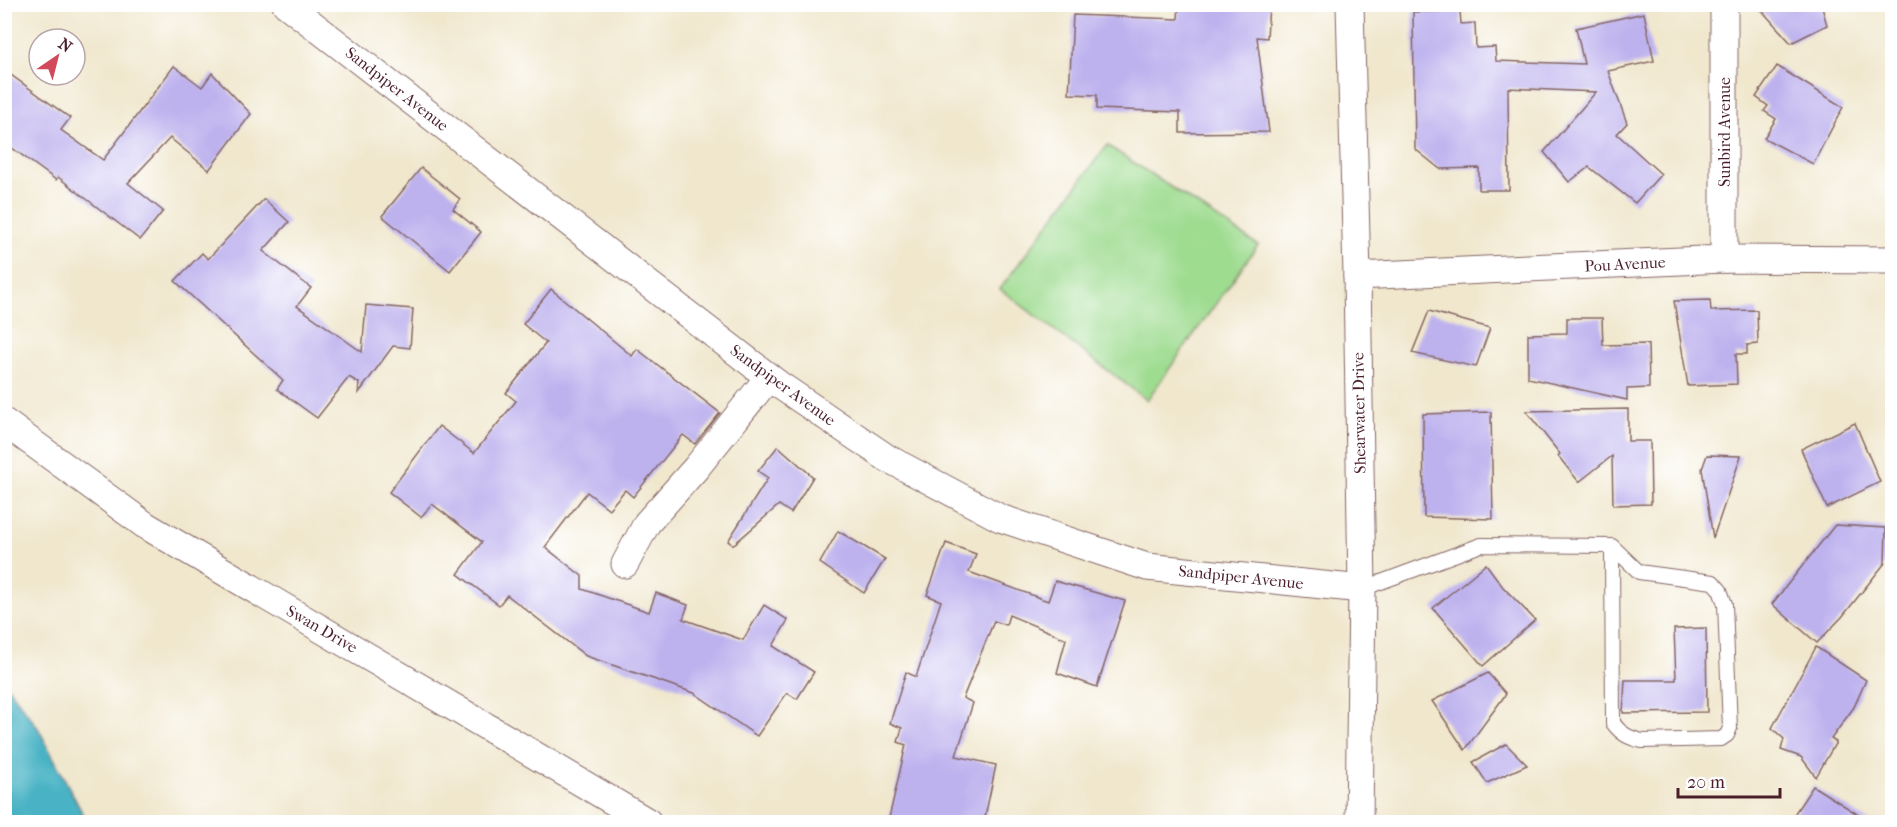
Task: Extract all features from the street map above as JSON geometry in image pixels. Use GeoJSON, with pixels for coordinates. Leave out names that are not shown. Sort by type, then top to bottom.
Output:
{"type":"FeatureCollection","features":[{"type":"Feature","properties":{"kind":"street","name":"Sandpiper Avenue"},"geometry":{"type":"LineString","coordinates":[[286,4],[769,377],[887,458],[1000,518],[1148,567],[1362,589]]}},
{"type":"Feature","properties":{"kind":"street","name":"Shearwater Drive"},"geometry":{"type":"LineString","coordinates":[[1350,4],[1362,589],[1359,822]]}},
{"type":"Feature","properties":{"kind":"street","name":"Sunbird Avenue"},"geometry":{"type":"LineString","coordinates":[[1724,4],[1724,259]]}},
{"type":"Feature","properties":{"kind":"street","name":"Pou Avenue"},"geometry":{"type":"LineString","coordinates":[[1357,276],[1724,259],[1893,260]]}},
{"type":"Feature","properties":{"kind":"street"},"geometry":{"type":"LineString","coordinates":[[625,564],[647,523],[696,468],[769,377]]}},
{"type":"Feature","properties":{"kind":"street","name":"Swan Drive"},"geometry":{"type":"LineString","coordinates":[[4,422],[145,525],[648,822]]}},
{"type":"Feature","properties":{"kind":"lane"},"geometry":{"type":"LineString","coordinates":[[1362,589],[1481,545],[1611,546],[1639,572],[1713,582],[1720,590],[1725,604],[1730,728],[1727,735],[1721,739],[1642,741],[1629,739],[1619,732],[1613,723],[1611,546]]}},
{"type":"Feature","properties":{"kind":"green space"},"geometry":{"type":"Polygon","coordinates":[[[1107,145],[1258,245],[1147,400],[1000,289],[1107,145]]]}},
{"type":"Feature","properties":{"kind":"water"},"geometry":{"type":"Polygon","coordinates":[[[5,683],[38,728],[87,822],[5,822],[5,683]]]}},
{"type":"Feature","properties":{"kind":"building"},"geometry":{"type":"Polygon","coordinates":[[[1179,4],[1269,4],[1267,38],[1257,37],[1269,132],[1180,133],[1180,112],[1097,109],[1097,95],[1069,94],[1073,15],[1178,19],[1179,4]]]}},
{"type":"Feature","properties":{"kind":"building"},"geometry":{"type":"Polygon","coordinates":[[[1756,4],[1821,4],[1827,25],[1791,43],[1756,4]]]}},
{"type":"Feature","properties":{"kind":"building"},"geometry":{"type":"Polygon","coordinates":[[[1460,11],[1461,24],[1475,23],[1476,48],[1495,47],[1496,61],[1584,64],[1576,28],[1644,13],[1654,61],[1608,71],[1627,123],[1617,134],[1661,174],[1635,203],[1589,167],[1569,182],[1544,152],[1596,92],[1508,88],[1509,190],[1479,190],[1479,168],[1440,169],[1415,149],[1413,12],[1460,11]]]}},
{"type":"Feature","properties":{"kind":"building"},"geometry":{"type":"Polygon","coordinates":[[[174,66],[202,87],[212,73],[251,114],[209,170],[170,138],[128,183],[163,211],[140,240],[58,177],[56,180],[4,142],[4,70],[70,118],[61,130],[103,160],[174,66]]]}},
{"type":"Feature","properties":{"kind":"building"},"geometry":{"type":"Polygon","coordinates":[[[1777,66],[1843,107],[1813,164],[1764,138],[1776,119],[1764,111],[1768,106],[1756,97],[1777,66]]]}},
{"type":"Feature","properties":{"kind":"building"},"geometry":{"type":"Polygon","coordinates":[[[421,168],[460,199],[453,209],[481,232],[450,271],[382,216],[421,168]]]}},
{"type":"Feature","properties":{"kind":"building"},"geometry":{"type":"Polygon","coordinates":[[[264,199],[289,222],[263,251],[311,288],[297,306],[362,352],[366,305],[413,309],[410,348],[393,346],[358,394],[359,383],[349,377],[317,418],[277,389],[283,380],[175,281],[202,253],[208,259],[264,199]]]}},
{"type":"Feature","properties":{"kind":"building"},"geometry":{"type":"Polygon","coordinates":[[[551,289],[632,356],[637,349],[720,413],[695,444],[683,435],[633,497],[625,490],[609,509],[587,492],[545,547],[582,576],[582,589],[649,612],[656,593],[688,605],[683,619],[743,640],[764,605],[788,620],[773,646],[814,672],[797,699],[787,693],[757,736],[694,693],[586,656],[507,595],[499,605],[458,574],[482,542],[432,504],[421,517],[389,492],[439,426],[474,453],[516,401],[506,393],[546,343],[523,324],[551,289]]]}},
{"type":"Feature","properties":{"kind":"building"},"geometry":{"type":"Polygon","coordinates":[[[1710,300],[1711,311],[1757,310],[1758,344],[1747,345],[1747,354],[1736,354],[1737,384],[1688,386],[1674,301],[1710,300]]]}},
{"type":"Feature","properties":{"kind":"building"},"geometry":{"type":"Polygon","coordinates":[[[1429,311],[1490,328],[1476,367],[1412,353],[1429,311]]]}},
{"type":"Feature","properties":{"kind":"building"},"geometry":{"type":"Polygon","coordinates":[[[1567,318],[1602,318],[1603,345],[1648,344],[1649,388],[1627,389],[1627,400],[1528,378],[1528,334],[1567,333],[1567,318]]]}},
{"type":"Feature","properties":{"kind":"building"},"geometry":{"type":"Polygon","coordinates":[[[1628,409],[1628,441],[1650,441],[1651,504],[1613,505],[1612,456],[1579,482],[1526,411],[1628,409]]]}},
{"type":"Feature","properties":{"kind":"building"},"geometry":{"type":"Polygon","coordinates":[[[1491,412],[1493,519],[1424,517],[1423,414],[1491,412]]]}},
{"type":"Feature","properties":{"kind":"building"},"geometry":{"type":"Polygon","coordinates":[[[1855,423],[1880,482],[1827,508],[1801,449],[1855,423]]]}},
{"type":"Feature","properties":{"kind":"building"},"geometry":{"type":"Polygon","coordinates":[[[778,446],[813,477],[791,513],[779,505],[733,545],[728,541],[768,478],[758,471],[778,446]]]}},
{"type":"Feature","properties":{"kind":"building"},"geometry":{"type":"Polygon","coordinates":[[[1707,455],[1741,456],[1713,538],[1702,469],[1707,455]]]}},
{"type":"Feature","properties":{"kind":"building"},"geometry":{"type":"Polygon","coordinates":[[[1835,525],[1886,528],[1885,563],[1842,617],[1817,643],[1772,604],[1835,525]]]}},
{"type":"Feature","properties":{"kind":"building"},"geometry":{"type":"Polygon","coordinates":[[[838,531],[885,559],[864,593],[820,563],[838,531]]]}},
{"type":"Feature","properties":{"kind":"building"},"geometry":{"type":"Polygon","coordinates":[[[946,543],[976,554],[969,572],[1048,601],[1055,581],[1125,601],[1097,687],[1057,673],[1066,639],[1009,615],[1006,625],[994,621],[963,698],[973,703],[956,756],[996,765],[984,822],[911,822],[889,818],[906,745],[898,742],[902,728],[890,723],[906,672],[916,677],[941,601],[927,595],[946,543]]]}},
{"type":"Feature","properties":{"kind":"building"},"geometry":{"type":"Polygon","coordinates":[[[1486,564],[1503,587],[1535,620],[1483,666],[1433,608],[1486,564]]]}},
{"type":"Feature","properties":{"kind":"building"},"geometry":{"type":"Polygon","coordinates":[[[1706,628],[1707,712],[1623,713],[1625,680],[1676,680],[1674,629],[1706,628]]]}},
{"type":"Feature","properties":{"kind":"building"},"geometry":{"type":"Polygon","coordinates":[[[1816,647],[1866,680],[1854,707],[1831,739],[1836,742],[1816,777],[1801,757],[1781,750],[1784,739],[1772,728],[1816,647]]]}},
{"type":"Feature","properties":{"kind":"building"},"geometry":{"type":"Polygon","coordinates":[[[1488,673],[1506,694],[1465,750],[1432,701],[1488,673]]]}},
{"type":"Feature","properties":{"kind":"building"},"geometry":{"type":"Polygon","coordinates":[[[1506,744],[1527,765],[1487,783],[1473,762],[1506,744]]]}},
{"type":"Feature","properties":{"kind":"building"},"geometry":{"type":"Polygon","coordinates":[[[1813,786],[1870,822],[1789,822],[1813,786]]]}}]}
